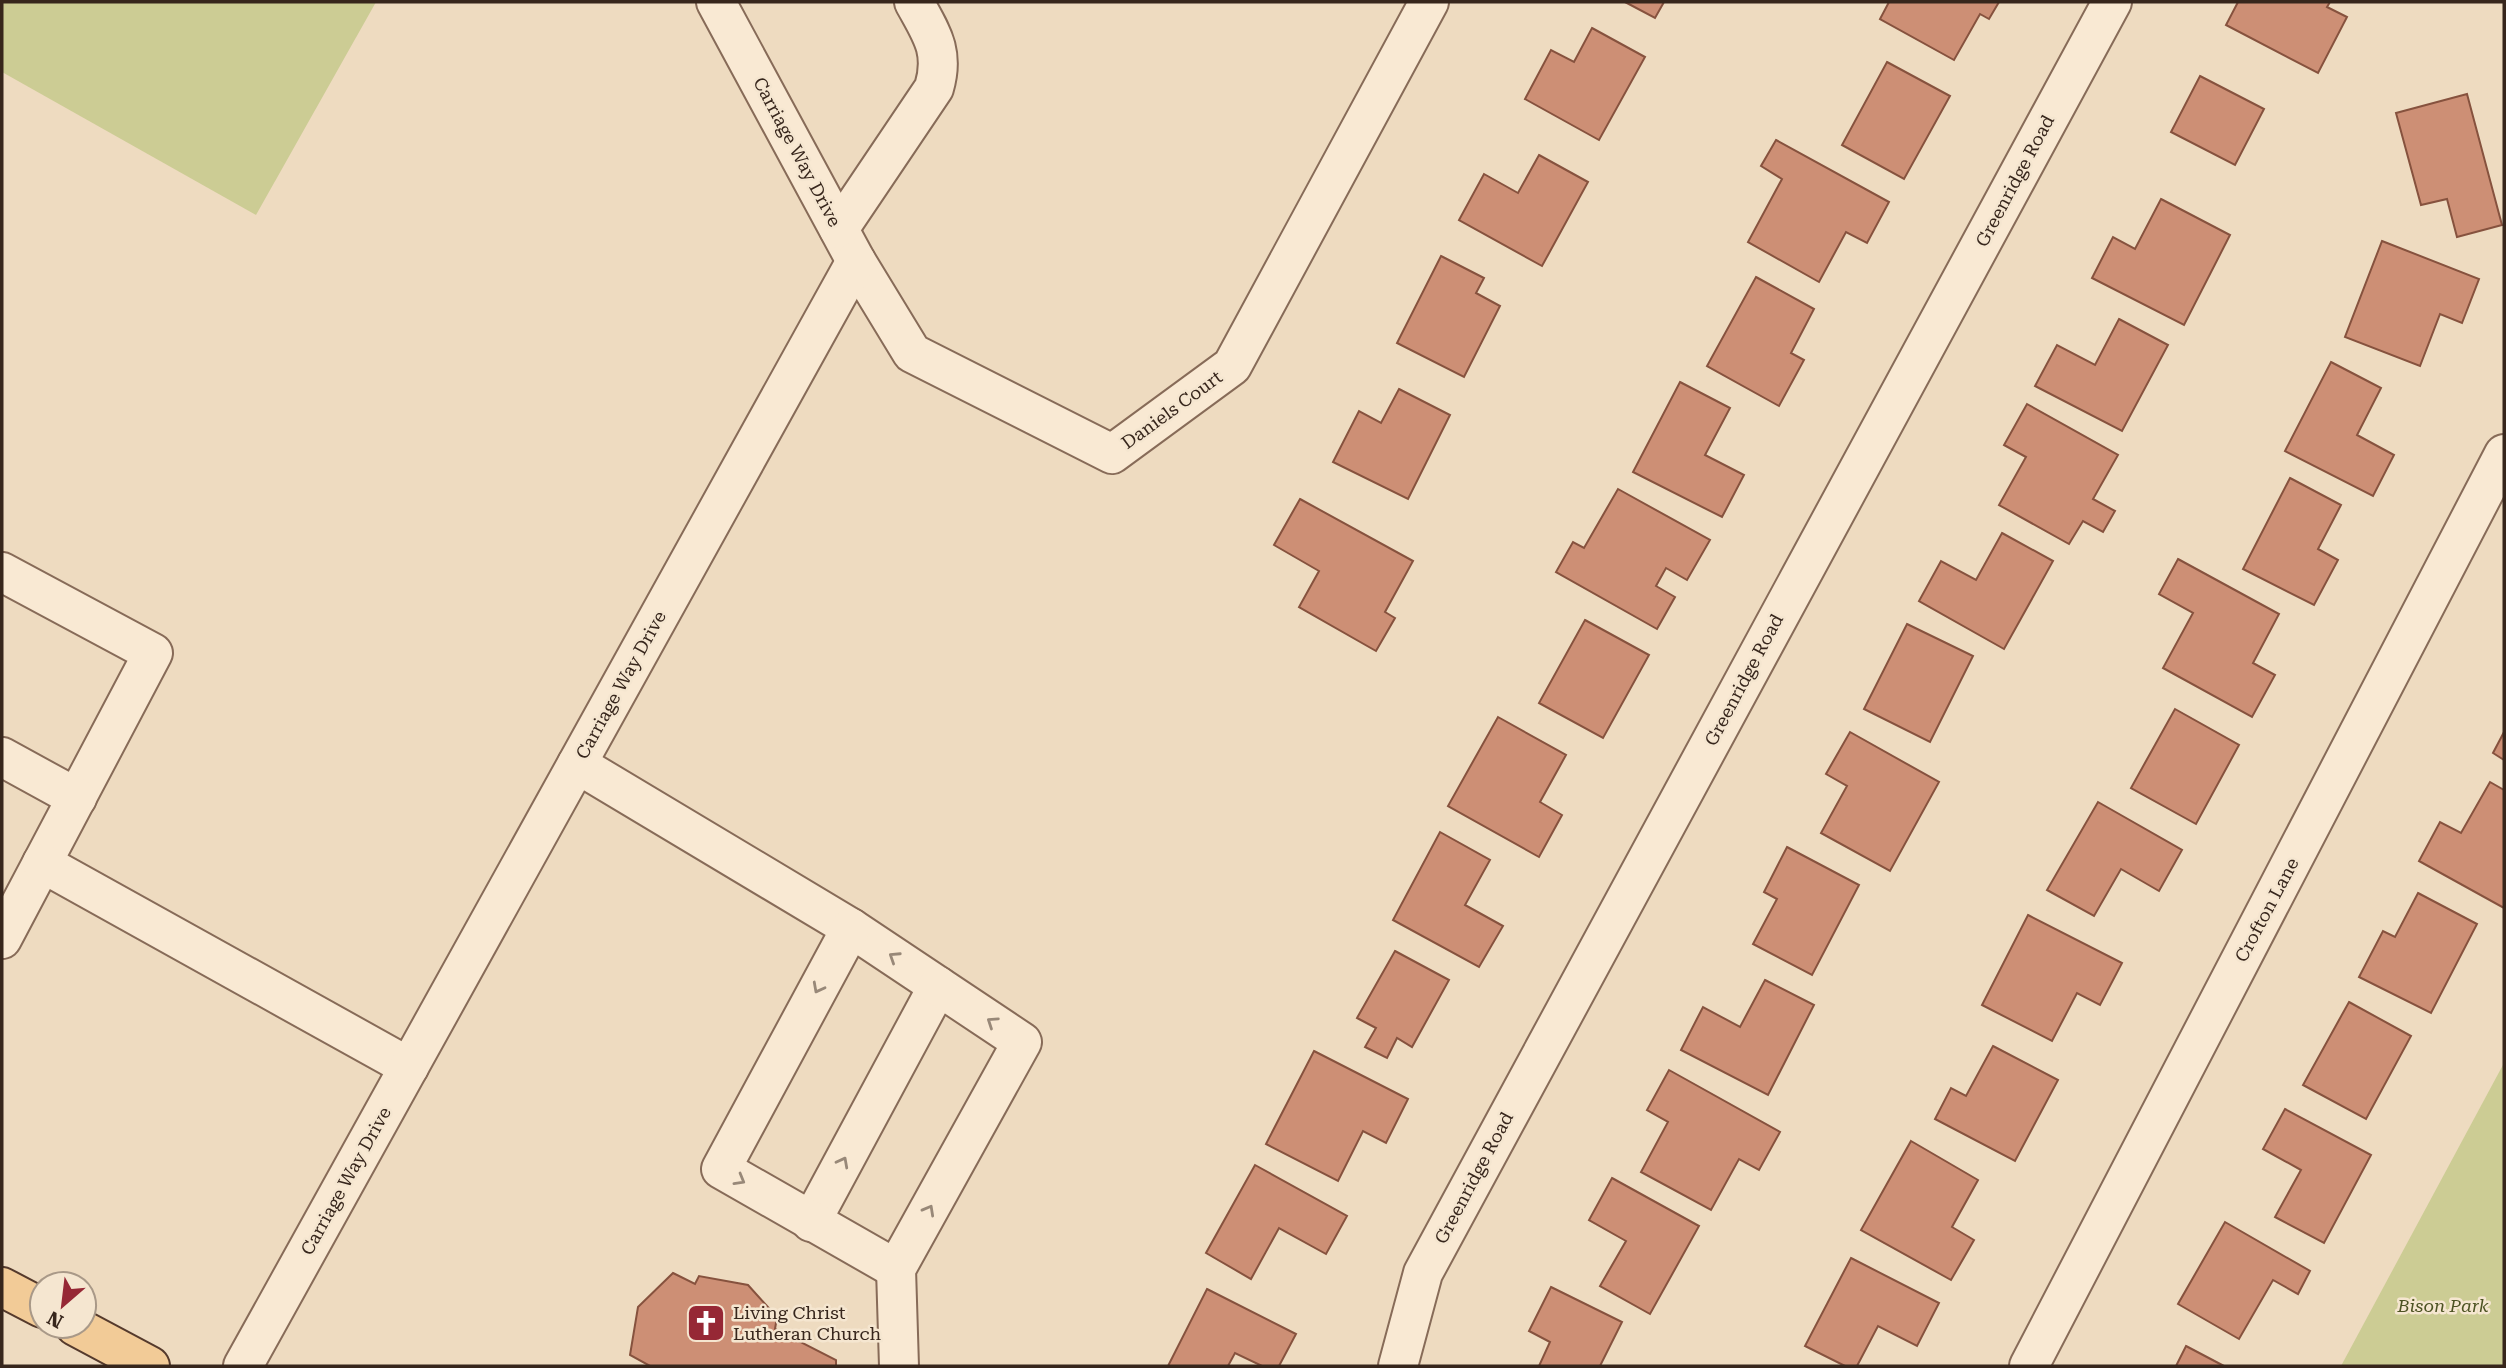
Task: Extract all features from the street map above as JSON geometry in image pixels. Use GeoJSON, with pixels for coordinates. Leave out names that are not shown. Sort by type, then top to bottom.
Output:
{"type":"FeatureCollection","features":[{"type":"Feature","properties":{"kind":"main road"},"geometry":{"type":"LineString","coordinates":[[2,1287],[28,1301]]}},
{"type":"Feature","properties":{"kind":"main road"},"geometry":{"type":"LineString","coordinates":[[98,1338],[150,1366]]}},
{"type":"Feature","properties":{"kind":"street","name":"Carriage Way Drive"},"geometry":{"type":"LineString","coordinates":[[243,1366],[577,764],[847,245],[716,2]]}},
{"type":"Feature","properties":{"kind":"street"},"geometry":{"type":"LineString","coordinates":[[847,245],[934,88],[939,71],[937,43],[914,2]]}},
{"type":"Feature","properties":{"kind":"street","name":"Daniels Court"},"geometry":{"type":"LineString","coordinates":[[847,245],[912,353],[1112,454],[1232,366],[1429,2]]}},
{"type":"Feature","properties":{"kind":"street","name":"Greenridge Road"},"geometry":{"type":"LineString","coordinates":[[1398,1366],[1423,1273],[2112,2]]}},
{"type":"Feature","properties":{"kind":"street","name":"Crofton Lane"},"geometry":{"type":"LineString","coordinates":[[2029,1366],[2504,454]]}},
{"type":"Feature","properties":{"kind":"street"},"geometry":{"type":"LineString","coordinates":[[2,572],[153,653],[2,939]]}},
{"type":"Feature","properties":{"kind":"street"},"geometry":{"type":"LineString","coordinates":[[2,757],[77,798]]}},
{"type":"Feature","properties":{"kind":"street"},"geometry":{"type":"LineString","coordinates":[[577,764],[851,928],[1022,1042],[896,1269],[900,1366]]}},
{"type":"Feature","properties":{"kind":"street"},"geometry":{"type":"LineString","coordinates":[[42,863],[409,1067]]}},
{"type":"Feature","properties":{"kind":"street"},"geometry":{"type":"LineString","coordinates":[[851,928],[721,1169],[896,1269]]}},
{"type":"Feature","properties":{"kind":"street"},"geometry":{"type":"LineString","coordinates":[[811,1222],[938,986]]}},
{"type":"Feature","properties":{"kind":"green space"},"geometry":{"type":"Polygon","coordinates":[[[2,2],[376,2],[256,215],[2,72],[2,2]]]}},
{"type":"Feature","properties":{"kind":"green space","name":"Bison Park"},"geometry":{"type":"Polygon","coordinates":[[[2504,1063],[2504,1366],[2341,1366],[2504,1063]]]}},
{"type":"Feature","properties":{"kind":"building"},"geometry":{"type":"Polygon","coordinates":[[[1625,2],[1664,2],[1655,18],[1625,2]]]}},
{"type":"Feature","properties":{"kind":"building"},"geometry":{"type":"Polygon","coordinates":[[[1889,2],[1999,2],[1989,19],[1980,14],[1954,60],[1880,19],[1889,2]]]}},
{"type":"Feature","properties":{"kind":"building"},"geometry":{"type":"Polygon","coordinates":[[[2238,2],[2330,2],[2327,7],[2347,17],[2318,73],[2226,25],[2238,2]]]}},
{"type":"Feature","properties":{"kind":"building"},"geometry":{"type":"Polygon","coordinates":[[[1592,28],[1645,57],[1599,140],[1525,99],[1551,50],[1574,62],[1592,28]]]}},
{"type":"Feature","properties":{"kind":"building"},"geometry":{"type":"Polygon","coordinates":[[[1887,62],[1950,96],[1904,179],[1842,145],[1887,62]]]}},
{"type":"Feature","properties":{"kind":"building"},"geometry":{"type":"Polygon","coordinates":[[[2200,76],[2264,109],[2235,165],[2171,132],[2200,76]]]}},
{"type":"Feature","properties":{"kind":"building"},"geometry":{"type":"Polygon","coordinates":[[[2467,94],[2502,225],[2457,237],[2447,199],[2421,205],[2396,113],[2467,94]]]}},
{"type":"Feature","properties":{"kind":"building"},"geometry":{"type":"Polygon","coordinates":[[[1776,140],[1889,202],[1867,243],[1846,232],[1819,282],[1748,242],[1782,179],[1761,166],[1776,140]]]}},
{"type":"Feature","properties":{"kind":"building"},"geometry":{"type":"Polygon","coordinates":[[[1539,155],[1588,182],[1542,266],[1459,220],[1484,174],[1518,193],[1539,155]]]}},
{"type":"Feature","properties":{"kind":"building"},"geometry":{"type":"Polygon","coordinates":[[[2161,199],[2230,235],[2184,325],[2092,278],[2113,237],[2135,249],[2161,199]]]}},
{"type":"Feature","properties":{"kind":"building"},"geometry":{"type":"Polygon","coordinates":[[[2382,241],[2479,279],[2462,323],[2440,314],[2420,366],[2345,337],[2382,241]]]}},
{"type":"Feature","properties":{"kind":"building"},"geometry":{"type":"Polygon","coordinates":[[[1441,256],[1484,278],[1476,293],[1500,306],[1464,377],[1397,343],[1441,256]]]}},
{"type":"Feature","properties":{"kind":"building"},"geometry":{"type":"Polygon","coordinates":[[[1756,277],[1814,309],[1791,353],[1804,360],[1779,406],[1707,366],[1756,277]]]}},
{"type":"Feature","properties":{"kind":"building"},"geometry":{"type":"Polygon","coordinates":[[[2119,319],[2168,345],[2122,431],[2035,386],[2057,345],[2095,365],[2119,319]]]}},
{"type":"Feature","properties":{"kind":"building"},"geometry":{"type":"Polygon","coordinates":[[[2331,362],[2381,388],[2357,435],[2394,455],[2373,496],[2285,451],[2331,362]]]}},
{"type":"Feature","properties":{"kind":"building"},"geometry":{"type":"Polygon","coordinates":[[[1680,382],[1730,408],[1705,455],[1744,475],[1722,517],[1633,472],[1680,382]]]}},
{"type":"Feature","properties":{"kind":"building"},"geometry":{"type":"Polygon","coordinates":[[[1399,389],[1450,415],[1408,499],[1333,462],[1359,411],[1381,423],[1399,389]]]}},
{"type":"Feature","properties":{"kind":"building"},"geometry":{"type":"Polygon","coordinates":[[[2027,404],[2118,455],[2093,499],[2115,511],[2103,532],[2083,521],[2069,544],[1999,505],[2026,457],[2004,445],[2027,404]]]}},
{"type":"Feature","properties":{"kind":"building"},"geometry":{"type":"Polygon","coordinates":[[[2290,478],[2341,505],[2318,549],[2338,560],[2314,605],[2243,569],[2290,478]]]}},
{"type":"Feature","properties":{"kind":"building"},"geometry":{"type":"Polygon","coordinates":[[[1618,489],[1710,540],[1687,580],[1666,568],[1656,586],[1675,597],[1657,629],[1556,572],[1573,542],[1584,548],[1618,489]]]}},
{"type":"Feature","properties":{"kind":"building"},"geometry":{"type":"Polygon","coordinates":[[[1300,499],[1413,561],[1385,612],[1395,618],[1376,651],[1299,607],[1319,571],[1274,545],[1300,499]]]}},
{"type":"Feature","properties":{"kind":"building"},"geometry":{"type":"Polygon","coordinates":[[[2002,533],[2053,561],[2004,649],[1919,601],[1941,561],[1976,580],[2002,533]]]}},
{"type":"Feature","properties":{"kind":"building"},"geometry":{"type":"Polygon","coordinates":[[[2178,559],[2279,614],[2253,663],[2275,675],[2252,717],[2163,668],[2193,613],[2159,594],[2178,559]]]}},
{"type":"Feature","properties":{"kind":"building"},"geometry":{"type":"Polygon","coordinates":[[[1585,620],[1649,655],[1603,738],[1539,703],[1585,620]]]}},
{"type":"Feature","properties":{"kind":"building"},"geometry":{"type":"Polygon","coordinates":[[[1907,624],[1973,656],[1930,742],[1864,709],[1907,624]]]}},
{"type":"Feature","properties":{"kind":"building"},"geometry":{"type":"Polygon","coordinates":[[[2175,709],[2239,745],[2196,824],[2131,788],[2175,709]]]}},
{"type":"Feature","properties":{"kind":"building"},"geometry":{"type":"Polygon","coordinates":[[[1498,717],[1566,755],[1540,802],[1562,815],[1539,857],[1448,806],[1498,717]]]}},
{"type":"Feature","properties":{"kind":"building"},"geometry":{"type":"Polygon","coordinates":[[[1850,732],[1939,782],[1890,871],[1821,833],[1847,786],[1826,774],[1850,732]]]}},
{"type":"Feature","properties":{"kind":"building"},"geometry":{"type":"Polygon","coordinates":[[[2504,732],[2504,760],[2493,753],[2504,732]]]}},
{"type":"Feature","properties":{"kind":"building"},"geometry":{"type":"Polygon","coordinates":[[[2490,782],[2504,790],[2504,908],[2419,861],[2440,822],[2461,833],[2490,782]]]}},
{"type":"Feature","properties":{"kind":"building"},"geometry":{"type":"Polygon","coordinates":[[[2098,802],[2182,850],[2159,891],[2121,869],[2094,916],[2047,890],[2098,802]]]}},
{"type":"Feature","properties":{"kind":"building"},"geometry":{"type":"Polygon","coordinates":[[[1440,832],[1490,860],[1465,905],[1503,926],[1479,967],[1393,920],[1440,832]]]}},
{"type":"Feature","properties":{"kind":"building"},"geometry":{"type":"Polygon","coordinates":[[[1787,847],[1859,885],[1812,975],[1753,944],[1777,899],[1764,892],[1787,847]]]}},
{"type":"Feature","properties":{"kind":"building"},"geometry":{"type":"Polygon","coordinates":[[[2418,893],[2477,924],[2431,1013],[2359,977],[2383,931],[2395,937],[2418,893]]]}},
{"type":"Feature","properties":{"kind":"building"},"geometry":{"type":"Polygon","coordinates":[[[2028,915],[2122,963],[2100,1005],[2077,993],[2052,1041],[1982,1005],[2028,915]]]}},
{"type":"Feature","properties":{"kind":"building"},"geometry":{"type":"Polygon","coordinates":[[[1395,951],[1449,980],[1412,1047],[1397,1038],[1387,1058],[1365,1047],[1376,1028],[1357,1018],[1395,951]]]}},
{"type":"Feature","properties":{"kind":"building"},"geometry":{"type":"Polygon","coordinates":[[[1765,980],[1814,1005],[1768,1095],[1681,1050],[1703,1007],[1740,1027],[1765,980]]]}},
{"type":"Feature","properties":{"kind":"building"},"geometry":{"type":"Polygon","coordinates":[[[2349,1002],[2411,1036],[2366,1119],[2303,1085],[2349,1002]]]}},
{"type":"Feature","properties":{"kind":"building"},"geometry":{"type":"Polygon","coordinates":[[[1993,1046],[2058,1080],[2015,1161],[1935,1119],[1951,1088],[1966,1096],[1993,1046]]]}},
{"type":"Feature","properties":{"kind":"building"},"geometry":{"type":"Polygon","coordinates":[[[1314,1051],[1408,1099],[1386,1143],[1363,1131],[1338,1181],[1266,1144],[1314,1051]]]}},
{"type":"Feature","properties":{"kind":"building"},"geometry":{"type":"Polygon","coordinates":[[[1669,1070],[1780,1132],[1759,1170],[1739,1159],[1711,1210],[1641,1172],[1668,1122],[1647,1110],[1669,1070]]]}},
{"type":"Feature","properties":{"kind":"building"},"geometry":{"type":"Polygon","coordinates":[[[2285,1109],[2371,1155],[2324,1243],[2275,1217],[2301,1170],[2263,1149],[2285,1109]]]}},
{"type":"Feature","properties":{"kind":"building"},"geometry":{"type":"Polygon","coordinates":[[[1911,1141],[1978,1180],[1952,1227],[1974,1240],[1951,1280],[1861,1230],[1911,1141]]]}},
{"type":"Feature","properties":{"kind":"building"},"geometry":{"type":"Polygon","coordinates":[[[1255,1165],[1347,1216],[1326,1254],[1279,1228],[1251,1279],[1206,1253],[1255,1165]]]}},
{"type":"Feature","properties":{"kind":"building"},"geometry":{"type":"Polygon","coordinates":[[[1612,1178],[1699,1226],[1650,1314],[1600,1286],[1626,1241],[1589,1220],[1612,1178]]]}},
{"type":"Feature","properties":{"kind":"building"},"geometry":{"type":"Polygon","coordinates":[[[2225,1222],[2310,1271],[2298,1294],[2273,1280],[2239,1339],[2178,1304],[2225,1222]]]}},
{"type":"Feature","properties":{"kind":"building"},"geometry":{"type":"Polygon","coordinates":[[[1851,1258],[1939,1303],[1917,1346],[1878,1326],[1857,1366],[1845,1366],[1805,1346],[1851,1258]]]}},
{"type":"Feature","properties":{"kind":"building","name":"Living Christ Lutheran Church"},"geometry":{"type":"Polygon","coordinates":[[[673,1273],[695,1284],[699,1276],[748,1285],[777,1317],[775,1329],[836,1360],[836,1366],[650,1366],[630,1355],[638,1307],[673,1273]]]}},
{"type":"Feature","properties":{"kind":"building"},"geometry":{"type":"Polygon","coordinates":[[[1551,1287],[1622,1322],[1600,1366],[1539,1366],[1550,1342],[1529,1331],[1551,1287]]]}},
{"type":"Feature","properties":{"kind":"building"},"geometry":{"type":"Polygon","coordinates":[[[1207,1289],[1296,1334],[1279,1366],[1262,1366],[1235,1353],[1228,1366],[1168,1366],[1207,1289]]]}},
{"type":"Feature","properties":{"kind":"building"},"geometry":{"type":"Polygon","coordinates":[[[2186,1346],[2224,1366],[2176,1366],[2186,1346]]]}},
{"type":"Feature","properties":{"kind":"place","name":"Living Christ Lutheran Church"},"geometry":{"type":"Point","coordinates":[706,1323]}}]}
